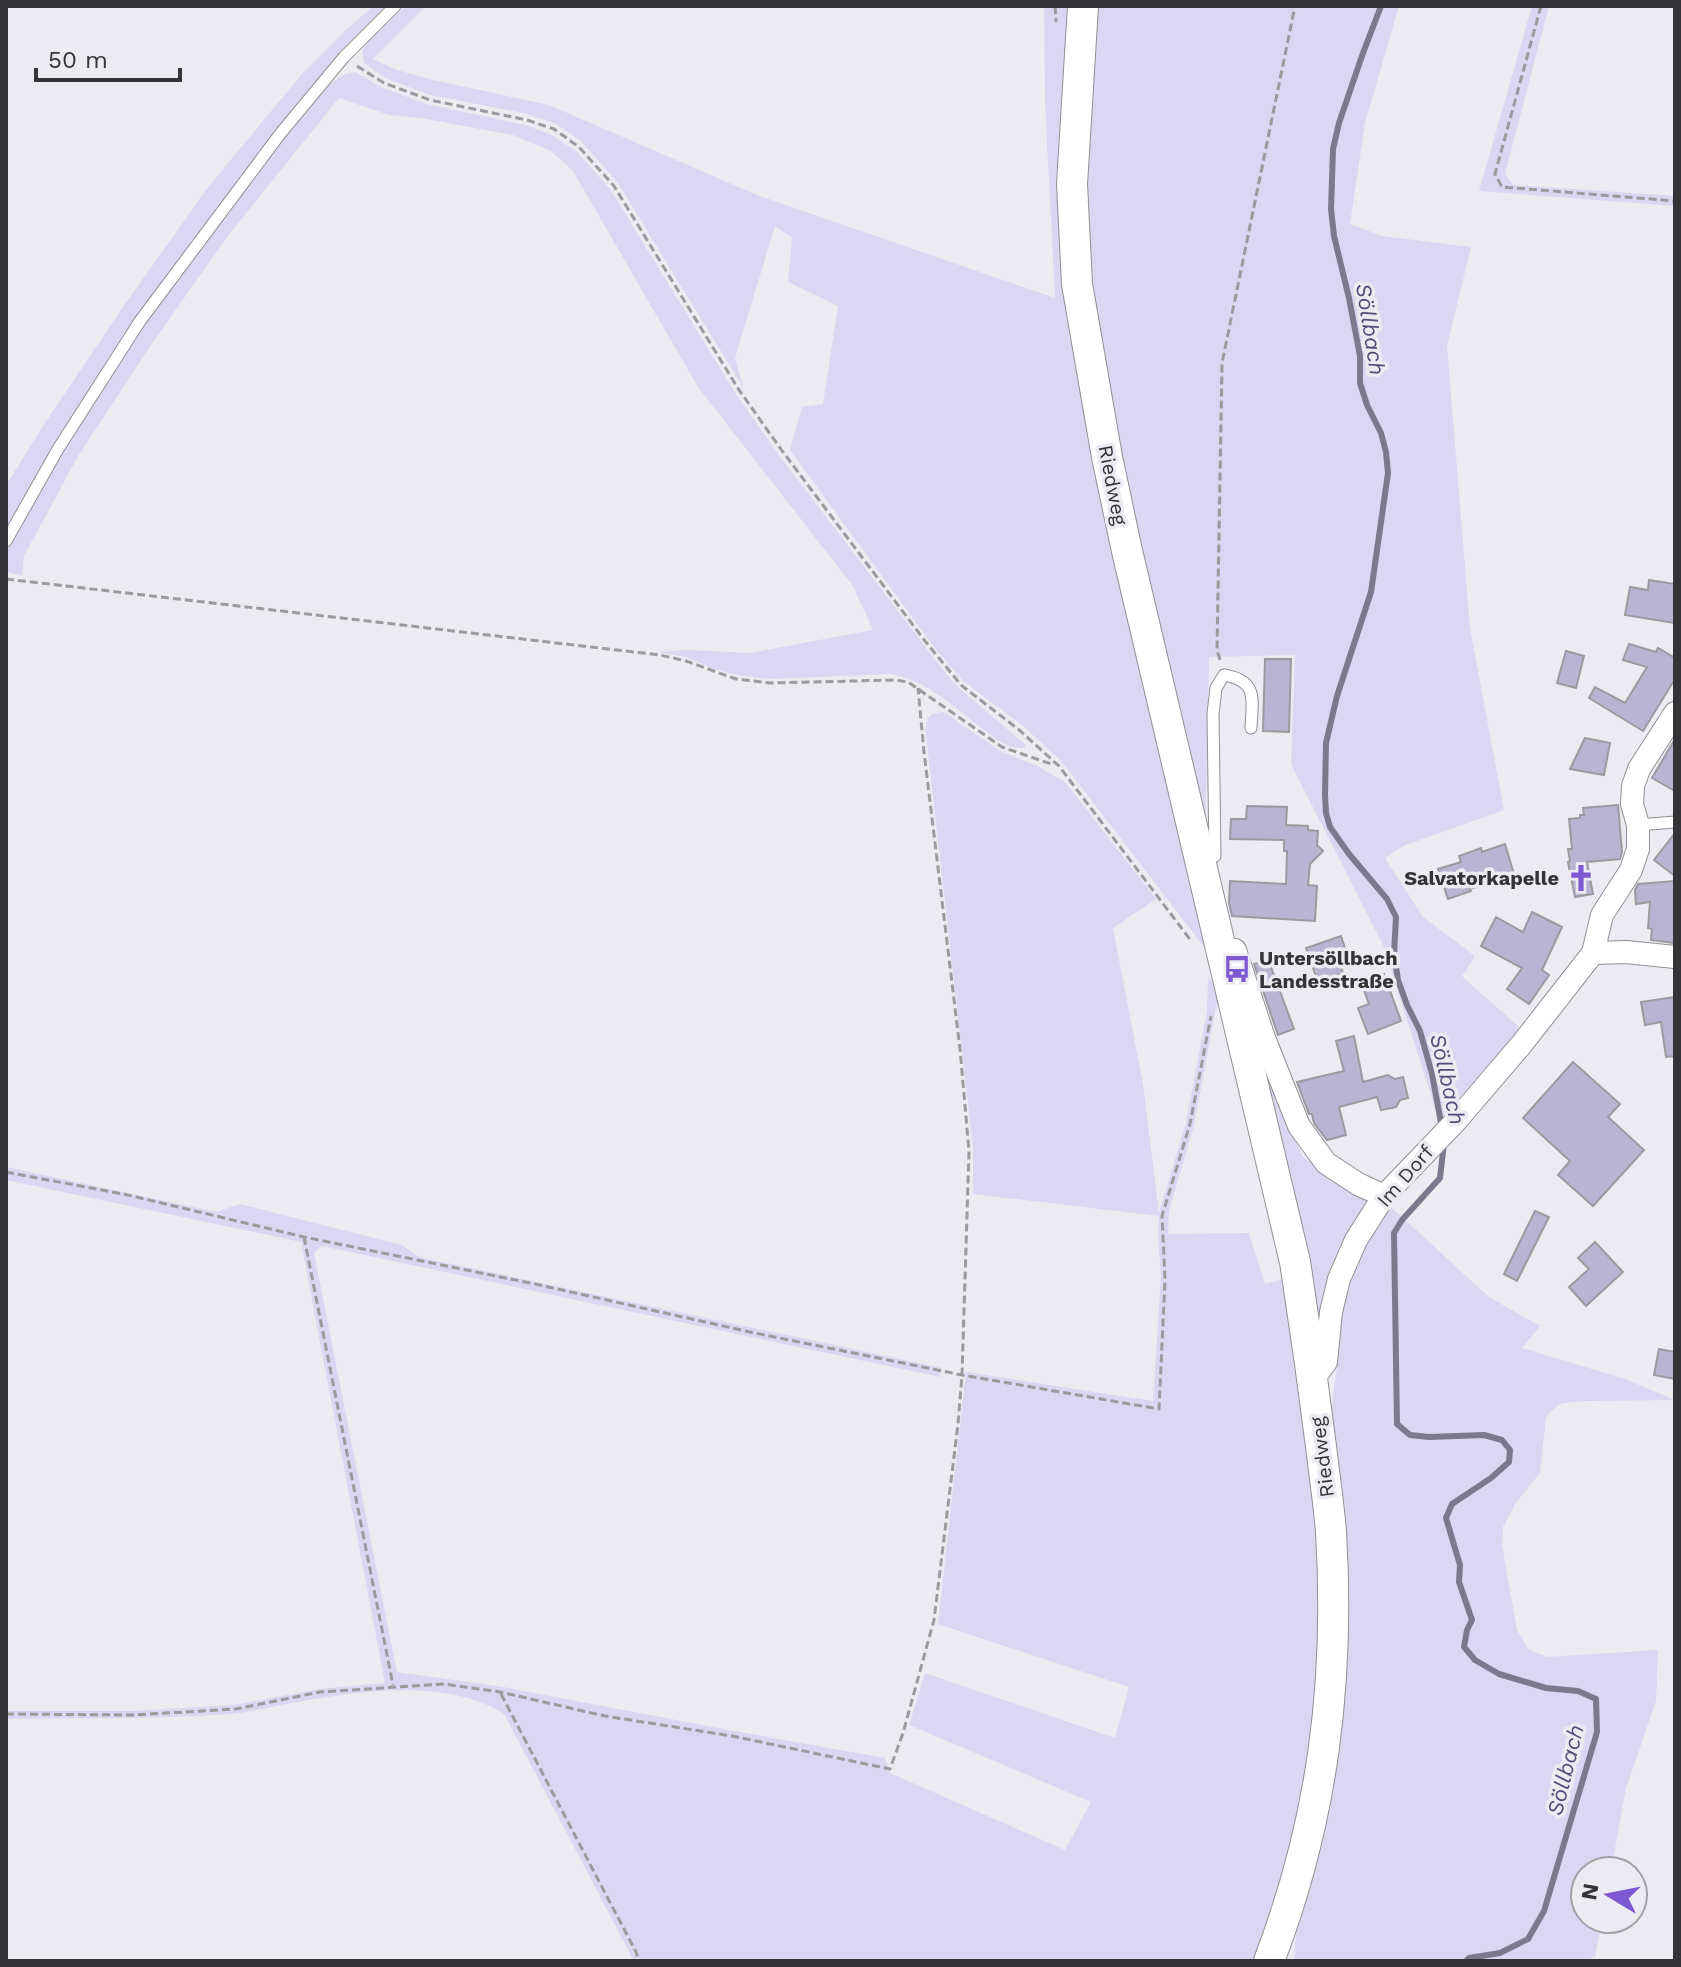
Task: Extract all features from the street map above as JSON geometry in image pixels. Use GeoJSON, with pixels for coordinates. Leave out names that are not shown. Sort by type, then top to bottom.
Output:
{"type":"FeatureCollection","features":[{"type":"Feature","properties":{"kind":"main road","name":"Riedweg"},"geometry":{"type":"LineString","coordinates":[[1083,6],[1072,184],[1077,284],[1127,551],[1295,1262],[1331,1529],[1333,1627],[1323,1760],[1314,1810],[1290,1901],[1269,1961]]}},
{"type":"Feature","properties":{"kind":"street"},"geometry":{"type":"LineString","coordinates":[[1675,713],[1639,769],[1633,786],[1632,804],[1638,825],[1638,849],[1631,870],[1602,915],[1593,953],[1626,952],[1675,957]]}},
{"type":"Feature","properties":{"kind":"street"},"geometry":{"type":"LineString","coordinates":[[1221,955],[1235,950],[1264,1038],[1299,1126],[1326,1163],[1358,1184],[1384,1196]]}},
{"type":"Feature","properties":{"kind":"street","name":"Im Dorf"},"geometry":{"type":"LineString","coordinates":[[1313,1379],[1326,1362],[1331,1312],[1339,1279],[1356,1240],[1384,1196],[1455,1122],[1521,1045],[1593,953]]}},
{"type":"Feature","properties":{"kind":"lane"},"geometry":{"type":"LineString","coordinates":[[6,541],[58,449],[140,321],[280,134],[344,57],[395,6]]}},
{"type":"Feature","properties":{"kind":"lane"},"geometry":{"type":"LineString","coordinates":[[1201,864],[1215,856],[1213,714],[1216,688],[1224,675],[1244,682],[1252,694],[1251,728]]}},
{"type":"Feature","properties":{"kind":"lane"},"geometry":{"type":"LineString","coordinates":[[1638,825],[1675,822]]}},
{"type":"Feature","properties":{"kind":"path"},"geometry":{"type":"LineString","coordinates":[[1224,675],[1217,650],[1222,363],[1295,6]]}},
{"type":"Feature","properties":{"kind":"path"},"geometry":{"type":"LineString","coordinates":[[1541,6],[1495,174],[1502,187],[1675,201]]}},
{"type":"Feature","properties":{"kind":"path"},"geometry":{"type":"LineString","coordinates":[[344,57],[384,83],[430,100],[527,120],[554,129],[579,147],[614,186],[739,390],[925,641],[961,685],[1059,766],[1210,965],[1221,955]]}},
{"type":"Feature","properties":{"kind":"path"},"geometry":{"type":"LineString","coordinates":[[6,579],[660,655],[736,679],[770,683],[908,682],[1002,747],[1059,766]]}},
{"type":"Feature","properties":{"kind":"path"},"geometry":{"type":"LineString","coordinates":[[6,1714],[133,1715],[236,1709],[320,1692],[444,1684],[500,1692],[605,1716],[732,1736],[890,1769],[934,1620],[962,1375],[969,1151],[918,688]]}},
{"type":"Feature","properties":{"kind":"path"},"geometry":{"type":"LineString","coordinates":[[6,1172],[128,1195],[304,1237],[750,1332],[962,1375],[1159,1409],[1165,1280],[1162,1216],[1190,1124],[1212,1011]]}},
{"type":"Feature","properties":{"kind":"path"},"geometry":{"type":"LineString","coordinates":[[304,1237],[393,1686]]}},
{"type":"Feature","properties":{"kind":"path"},"geometry":{"type":"LineString","coordinates":[[500,1692],[639,1961]]}},
{"type":"Feature","properties":{"kind":"shaded area"},"geometry":{"type":"Polygon","coordinates":[[[373,6],[389,6],[340,54],[55,444],[6,528],[6,485],[123,307],[209,186],[302,74],[373,6]]]}},
{"type":"Feature","properties":{"kind":"shaded area"},"geometry":{"type":"Polygon","coordinates":[[[405,6],[426,6],[373,59],[397,70],[433,80],[549,105],[757,195],[1055,298],[1045,102],[1044,6],[1074,6],[1063,189],[1208,952],[1062,762],[1022,725],[963,681],[934,647],[790,450],[802,407],[823,404],[838,306],[788,282],[792,238],[775,226],[735,358],[744,389],[618,183],[581,141],[556,124],[528,114],[430,95],[385,78],[364,63],[362,53],[365,45],[405,6]]]}},
{"type":"Feature","properties":{"kind":"shaded area"},"geometry":{"type":"Polygon","coordinates":[[[1093,6],[1399,6],[1365,123],[1350,224],[1382,236],[1471,247],[1447,346],[1470,628],[1504,810],[1403,846],[1385,858],[1423,917],[1475,956],[1462,976],[1521,1029],[1439,1120],[1383,945],[1291,764],[1295,655],[1209,657],[1205,849],[1116,451],[1087,283],[1081,184],[1093,6]]]}},
{"type":"Feature","properties":{"kind":"shaded area"},"geometry":{"type":"Polygon","coordinates":[[[1532,6],[1549,6],[1505,174],[1513,185],[1675,196],[1675,206],[1479,191],[1532,6]]]}},
{"type":"Feature","properties":{"kind":"shaded area"},"geometry":{"type":"Polygon","coordinates":[[[355,72],[381,87],[426,104],[525,125],[552,135],[576,151],[610,189],[734,391],[778,454],[946,674],[1026,745],[1024,748],[1002,743],[936,693],[902,677],[890,674],[769,679],[737,675],[686,657],[658,652],[750,653],[873,630],[853,586],[698,387],[573,171],[551,151],[513,135],[389,115],[339,98],[227,237],[151,345],[78,456],[24,556],[22,576],[8,572],[6,551],[63,450],[144,325],[284,139],[329,85],[343,75],[355,72]]]}},
{"type":"Feature","properties":{"kind":"shaded area"},"geometry":{"type":"Polygon","coordinates":[[[944,712],[1000,751],[1065,782],[1156,899],[1113,928],[1143,1084],[1159,1213],[1186,1123],[1207,1011],[1208,978],[1216,983],[1218,997],[1194,1125],[1169,1211],[1168,1234],[1249,1233],[1265,1284],[1283,1279],[1299,1384],[1316,1542],[1318,1648],[1310,1762],[1294,1838],[1257,1961],[634,1961],[504,1714],[481,1703],[456,1695],[403,1690],[349,1694],[231,1714],[6,1719],[6,1711],[132,1711],[234,1705],[319,1689],[385,1683],[301,1242],[6,1180],[6,1167],[216,1212],[240,1204],[402,1245],[419,1257],[942,1368],[940,1377],[322,1246],[314,1253],[397,1672],[503,1687],[885,1758],[890,1773],[1065,1850],[1091,1802],[909,1725],[925,1673],[1115,1738],[1129,1687],[938,1624],[966,1372],[1153,1401],[1161,1275],[1159,1216],[973,1194],[973,1148],[926,735],[928,718],[944,712]]]}},
{"type":"Feature","properties":{"kind":"shaded area"},"geometry":{"type":"Polygon","coordinates":[[[1251,1038],[1288,1128],[1304,1158],[1361,1195],[1367,1204],[1319,1350],[1251,1038]]]}},
{"type":"Feature","properties":{"kind":"shaded area"},"geometry":{"type":"Polygon","coordinates":[[[1391,1207],[1489,1297],[1540,1326],[1522,1348],[1625,1379],[1675,1400],[1586,1401],[1563,1403],[1552,1410],[1546,1418],[1540,1473],[1515,1504],[1503,1527],[1502,1545],[1517,1630],[1528,1649],[1547,1657],[1658,1650],[1656,1701],[1626,1788],[1614,1855],[1569,1855],[1569,1935],[1599,1935],[1595,1957],[1584,1961],[1294,1961],[1298,1912],[1322,1814],[1327,1437],[1337,1367],[1339,1319],[1347,1283],[1364,1248],[1391,1207]]]}},
{"type":"Feature","properties":{"kind":"building"},"geometry":{"type":"Polygon","coordinates":[[[1649,580],[1675,584],[1675,623],[1625,615],[1630,587],[1648,590],[1649,580]]]}},
{"type":"Feature","properties":{"kind":"building"},"geometry":{"type":"Polygon","coordinates":[[[1629,644],[1656,652],[1658,648],[1675,658],[1675,679],[1643,731],[1589,698],[1595,687],[1625,703],[1647,667],[1623,660],[1629,644]]]}},
{"type":"Feature","properties":{"kind":"building"},"geometry":{"type":"Polygon","coordinates":[[[1566,651],[1584,656],[1576,688],[1557,683],[1566,651]]]}},
{"type":"Feature","properties":{"kind":"building"},"geometry":{"type":"Polygon","coordinates":[[[1265,659],[1291,659],[1289,732],[1263,731],[1265,659]]]}},
{"type":"Feature","properties":{"kind":"building"},"geometry":{"type":"Polygon","coordinates":[[[1585,738],[1610,743],[1604,775],[1570,769],[1585,738]]]}},
{"type":"Feature","properties":{"kind":"building"},"geometry":{"type":"Polygon","coordinates":[[[1675,739],[1675,791],[1652,778],[1675,739]]]}},
{"type":"Feature","properties":{"kind":"building"},"geometry":{"type":"Polygon","coordinates":[[[1618,805],[1620,859],[1587,862],[1593,894],[1575,897],[1568,862],[1568,849],[1572,849],[1569,819],[1584,815],[1583,808],[1618,805]]]}},
{"type":"Feature","properties":{"kind":"building"},"geometry":{"type":"Polygon","coordinates":[[[1247,806],[1287,807],[1286,825],[1308,826],[1308,830],[1318,831],[1317,845],[1323,851],[1310,864],[1308,885],[1317,886],[1315,921],[1232,916],[1230,881],[1286,884],[1287,851],[1284,851],[1284,840],[1230,839],[1231,819],[1246,819],[1247,806]]]}},
{"type":"Feature","properties":{"kind":"building"},"geometry":{"type":"Polygon","coordinates":[[[1675,833],[1675,876],[1654,860],[1675,833]]]}},
{"type":"Feature","properties":{"kind":"building"},"geometry":{"type":"Polygon","coordinates":[[[1505,844],[1514,874],[1448,899],[1438,869],[1461,862],[1459,856],[1505,844]]]}},
{"type":"Feature","properties":{"kind":"building"},"geometry":{"type":"Polygon","coordinates":[[[1675,881],[1675,943],[1651,940],[1652,929],[1648,928],[1650,902],[1636,904],[1635,890],[1638,884],[1675,881]]]}},
{"type":"Feature","properties":{"kind":"building"},"geometry":{"type":"Polygon","coordinates":[[[1532,912],[1562,927],[1542,970],[1549,975],[1529,1004],[1507,989],[1522,968],[1481,946],[1496,917],[1523,932],[1532,912]]]}},
{"type":"Feature","properties":{"kind":"building"},"geometry":{"type":"Polygon","coordinates":[[[1341,936],[1346,951],[1336,954],[1343,973],[1318,982],[1306,948],[1341,936]]]}},
{"type":"Feature","properties":{"kind":"building"},"geometry":{"type":"Polygon","coordinates":[[[1268,959],[1294,1029],[1278,1035],[1254,964],[1268,959]]]}},
{"type":"Feature","properties":{"kind":"building"},"geometry":{"type":"Polygon","coordinates":[[[1384,974],[1401,1021],[1368,1034],[1358,1008],[1369,1004],[1361,982],[1384,974]]]}},
{"type":"Feature","properties":{"kind":"building"},"geometry":{"type":"Polygon","coordinates":[[[1675,997],[1675,1056],[1666,1057],[1661,1022],[1645,1025],[1641,1002],[1675,997]]]}},
{"type":"Feature","properties":{"kind":"building"},"geometry":{"type":"Polygon","coordinates":[[[1354,1036],[1363,1082],[1388,1075],[1395,1079],[1403,1077],[1408,1098],[1400,1100],[1396,1107],[1381,1110],[1377,1097],[1339,1107],[1346,1135],[1327,1140],[1314,1123],[1312,1114],[1309,1114],[1297,1082],[1344,1071],[1336,1041],[1354,1036]]]}},
{"type":"Feature","properties":{"kind":"building"},"geometry":{"type":"Polygon","coordinates":[[[1573,1062],[1620,1104],[1608,1117],[1644,1150],[1593,1206],[1558,1175],[1570,1161],[1523,1118],[1573,1062]]]}},
{"type":"Feature","properties":{"kind":"building"},"geometry":{"type":"Polygon","coordinates":[[[1535,1211],[1549,1217],[1517,1281],[1504,1274],[1535,1211]]]}},
{"type":"Feature","properties":{"kind":"building"},"geometry":{"type":"Polygon","coordinates":[[[1595,1242],[1623,1272],[1586,1306],[1569,1287],[1589,1269],[1578,1258],[1595,1242]]]}},
{"type":"Feature","properties":{"kind":"building"},"geometry":{"type":"Polygon","coordinates":[[[1659,1349],[1675,1352],[1675,1379],[1654,1375],[1659,1349]]]}},
{"type":"Feature","properties":{"kind":"waterway","name":"Söllbach"},"geometry":{"type":"LineString","coordinates":[[1381,6],[1339,123],[1333,149],[1331,209],[1360,356],[1360,383],[1381,433],[1388,473],[1371,592],[1337,696],[1326,743],[1325,795],[1330,827],[1387,899],[1396,917],[1394,954],[1398,980],[1420,1031],[1442,1128]]}},
{"type":"Feature","properties":{"kind":"waterway","name":"Söllbach"},"geometry":{"type":"LineString","coordinates":[[1444,1143],[1440,1178],[1394,1233],[1397,1424],[1410,1435],[1484,1435],[1502,1440],[1510,1450],[1509,1462],[1452,1504],[1446,1518],[1460,1565],[1459,1582],[1472,1620],[1464,1647],[1475,1660],[1499,1674],[1546,1688],[1578,1691],[1596,1699],[1597,1732],[1544,1911],[1528,1939],[1500,1953],[1466,1961]]}},
{"type":"Feature","properties":{"kind":"place","name":"Salvatorkapelle"},"geometry":{"type":"Point","coordinates":[1581,878]}},
{"type":"Feature","properties":{"kind":"place","name":"Untersöllbach Landesstraße"},"geometry":{"type":"Point","coordinates":[1237,969]}}]}
